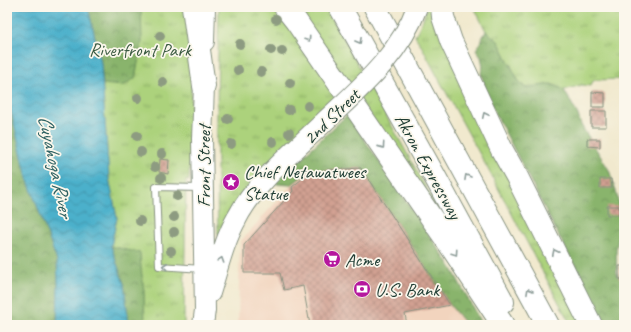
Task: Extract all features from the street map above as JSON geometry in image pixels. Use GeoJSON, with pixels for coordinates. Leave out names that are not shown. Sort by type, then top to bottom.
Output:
{"type":"FeatureCollection","features":[{"type":"Feature","properties":{"kind":"highway"},"geometry":{"type":"LineString","coordinates":[[193,7],[204,86]]}},
{"type":"Feature","properties":{"kind":"highway"},"geometry":{"type":"LineString","coordinates":[[285,7],[448,242],[503,325]]}},
{"type":"Feature","properties":{"kind":"highway","name":"Akron Expressway"},"geometry":{"type":"LineString","coordinates":[[340,7],[516,325]]}},
{"type":"Feature","properties":{"kind":"highway","name":"Akron Expressway"},"geometry":{"type":"LineString","coordinates":[[375,7],[548,325]]}},
{"type":"Feature","properties":{"kind":"highway"},"geometry":{"type":"LineString","coordinates":[[442,7],[443,17],[451,41],[502,150],[517,177],[590,325]]}},
{"type":"Feature","properties":{"kind":"main road","name":"Front Street"},"geometry":{"type":"LineString","coordinates":[[204,318],[202,139],[206,7]]}},
{"type":"Feature","properties":{"kind":"main road","name":"2nd Street"},"geometry":{"type":"LineString","coordinates":[[204,318],[225,245],[237,218],[252,195],[269,175],[372,77],[404,35],[417,7]]}},
{"type":"Feature","properties":{"kind":"lane"},"geometry":{"type":"LineString","coordinates":[[203,188],[156,186],[158,266],[204,269]]}},
{"type":"Feature","properties":{"kind":"shaded area","name":"Acme"},"geometry":{"type":"Polygon","coordinates":[[[365,162],[467,325],[238,325],[240,242],[310,164],[365,162]]]}},
{"type":"Feature","properties":{"kind":"green space","name":"Riverfront Park"},"geometry":{"type":"Polygon","coordinates":[[[88,7],[186,7],[192,65],[189,181],[186,180],[184,325],[129,325],[124,284],[111,246],[117,218],[109,178],[101,63],[88,7]]]}},
{"type":"Feature","properties":{"kind":"green space"},"geometry":{"type":"Polygon","coordinates":[[[88,7],[141,7],[142,42],[135,78],[123,86],[103,84],[101,63],[88,7]]]}},
{"type":"Feature","properties":{"kind":"green space"},"geometry":{"type":"Polygon","coordinates":[[[219,7],[278,7],[338,97],[221,235],[218,235],[217,178],[219,7]]]}},
{"type":"Feature","properties":{"kind":"green space"},"geometry":{"type":"Polygon","coordinates":[[[294,7],[326,7],[445,222],[294,7]]]}},
{"type":"Feature","properties":{"kind":"green space"},"geometry":{"type":"Polygon","coordinates":[[[427,7],[438,7],[585,325],[571,325],[415,36],[427,7]]]}},
{"type":"Feature","properties":{"kind":"green space"},"geometry":{"type":"Polygon","coordinates":[[[474,7],[624,7],[624,79],[594,80],[590,86],[582,85],[564,90],[551,84],[526,89],[518,80],[498,41],[486,31],[474,7]]]}},
{"type":"Feature","properties":{"kind":"green space"},"geometry":{"type":"Polygon","coordinates":[[[486,31],[498,41],[518,80],[525,88],[551,84],[564,90],[578,115],[581,125],[609,170],[616,191],[622,219],[616,250],[617,276],[624,281],[624,325],[605,325],[488,99],[481,73],[483,66],[481,57],[476,50],[486,31]]]}},
{"type":"Feature","properties":{"kind":"green space"},"geometry":{"type":"Polygon","coordinates":[[[7,95],[27,178],[57,261],[57,325],[7,325],[7,95]]]}},
{"type":"Feature","properties":{"kind":"green space"},"geometry":{"type":"Polygon","coordinates":[[[347,115],[451,267],[482,325],[466,325],[450,305],[361,168],[309,171],[291,185],[277,184],[276,179],[282,172],[300,159],[347,115]]]}},
{"type":"Feature","properties":{"kind":"green space"},"geometry":{"type":"Polygon","coordinates":[[[111,246],[140,253],[144,291],[145,325],[129,325],[124,284],[111,246]]]}},
{"type":"Feature","properties":{"kind":"water","name":"Cuyahoga River"},"geometry":{"type":"Polygon","coordinates":[[[7,7],[88,7],[101,63],[109,178],[117,218],[111,246],[124,284],[129,325],[57,325],[57,261],[27,178],[7,95],[7,7]]]}},
{"type":"Feature","properties":{"kind":"building"},"geometry":{"type":"Polygon","coordinates":[[[592,92],[605,93],[605,107],[592,107],[592,92]]]}},
{"type":"Feature","properties":{"kind":"building"},"geometry":{"type":"Polygon","coordinates":[[[591,111],[606,111],[606,127],[591,127],[591,111]]]}},
{"type":"Feature","properties":{"kind":"building"},"geometry":{"type":"Polygon","coordinates":[[[587,139],[600,139],[600,147],[587,146],[587,139]]]}},
{"type":"Feature","properties":{"kind":"building"},"geometry":{"type":"Polygon","coordinates":[[[160,159],[169,160],[168,174],[159,172],[160,159]]]}},
{"type":"Feature","properties":{"kind":"building","name":"Acme"},"geometry":{"type":"Polygon","coordinates":[[[361,168],[450,305],[405,314],[407,325],[310,325],[303,286],[284,290],[280,273],[244,273],[244,245],[293,191],[292,187],[312,171],[361,168]]]}},
{"type":"Feature","properties":{"kind":"building"},"geometry":{"type":"Polygon","coordinates":[[[600,179],[611,179],[612,188],[600,188],[600,179]]]}},
{"type":"Feature","properties":{"kind":"building"},"geometry":{"type":"Polygon","coordinates":[[[607,206],[619,206],[619,215],[607,215],[607,206]]]}},
{"type":"Feature","properties":{"kind":"building"},"geometry":{"type":"Polygon","coordinates":[[[619,266],[624,266],[624,279],[619,279],[619,266]]]}},
{"type":"Feature","properties":{"kind":"place","name":"Chief Netawatwees Statue"},"geometry":{"type":"Point","coordinates":[231,182]}},
{"type":"Feature","properties":{"kind":"place","name":"Acme"},"geometry":{"type":"Point","coordinates":[332,259]}},
{"type":"Feature","properties":{"kind":"place","name":"U.S. Bank"},"geometry":{"type":"Point","coordinates":[362,289]}}]}
